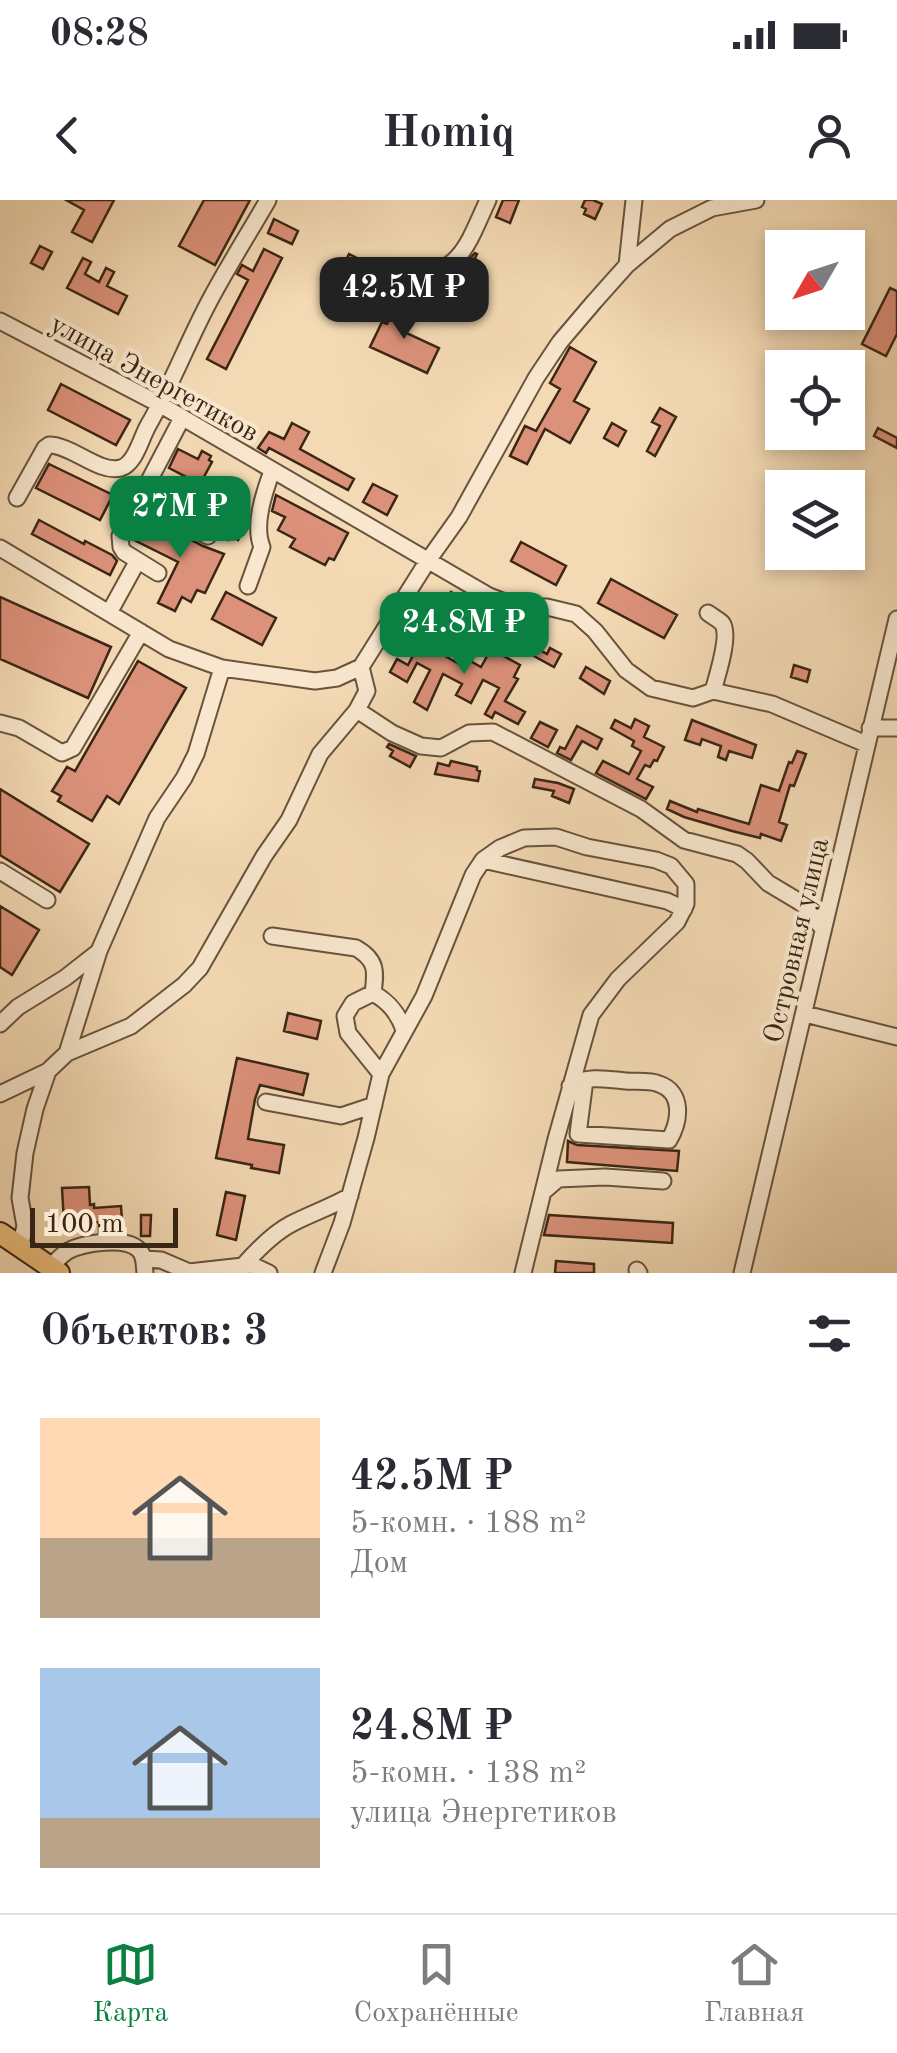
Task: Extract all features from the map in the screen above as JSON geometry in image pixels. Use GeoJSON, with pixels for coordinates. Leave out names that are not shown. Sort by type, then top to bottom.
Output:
{"type":"FeatureCollection","features":[{"type":"Feature","properties":{"kind":"main road"},"geometry":{"type":"LineString","coordinates":[[0,1233],[54,1270]]}},
{"type":"Feature","properties":{"kind":"street"},"geometry":{"type":"LineString","coordinates":[[17,498],[49,445],[113,469],[130,462],[209,301],[268,200]]}},
{"type":"Feature","properties":{"kind":"street"},"geometry":{"type":"LineString","coordinates":[[412,282],[436,275],[458,258],[488,200]]}},
{"type":"Feature","properties":{"kind":"street"},"geometry":{"type":"LineString","coordinates":[[0,548],[169,649],[222,668],[315,681],[337,678],[361,666],[459,517],[517,410],[560,342],[626,266],[684,220],[712,208],[756,200]]}},
{"type":"Feature","properties":{"kind":"street"},"geometry":{"type":"LineString","coordinates":[[626,266],[632,201]]}},
{"type":"Feature","properties":{"kind":"street","name":"улица Энергетиков"},"geometry":{"type":"LineString","coordinates":[[0,321],[161,405],[489,596],[518,607],[547,607],[576,614],[626,670],[651,688],[693,698],[714,691],[772,704],[868,736]]}},
{"type":"Feature","properties":{"kind":"street"},"geometry":{"type":"LineString","coordinates":[[158,572],[124,552],[120,536],[182,418]]}},
{"type":"Feature","properties":{"kind":"street"},"geometry":{"type":"LineString","coordinates":[[248,586],[262,547],[258,536],[264,490],[272,471]]}},
{"type":"Feature","properties":{"kind":"street"},"geometry":{"type":"LineString","coordinates":[[139,500],[208,536]]}},
{"type":"Feature","properties":{"kind":"street"},"geometry":{"type":"LineString","coordinates":[[110,613],[137,562]]}},
{"type":"Feature","properties":{"kind":"street"},"geometry":{"type":"LineString","coordinates":[[708,613],[720,621],[726,638],[714,691]]}},
{"type":"Feature","properties":{"kind":"street","name":"Островная улица"},"geometry":{"type":"LineString","coordinates":[[742,1273],[897,619]]}},
{"type":"Feature","properties":{"kind":"street"},"geometry":{"type":"LineString","coordinates":[[0,722],[19,728],[62,753],[73,748],[141,632]]}},
{"type":"Feature","properties":{"kind":"street"},"geometry":{"type":"LineString","coordinates":[[0,1094],[48,1071],[66,1053],[131,1026],[200,968],[289,820],[320,754],[357,710],[366,691],[361,666]]}},
{"type":"Feature","properties":{"kind":"street"},"geometry":{"type":"LineString","coordinates":[[66,1053],[100,950],[158,818],[196,754],[222,668]]}},
{"type":"Feature","properties":{"kind":"street"},"geometry":{"type":"LineString","coordinates":[[357,710],[421,746],[441,748],[469,733],[493,732],[642,809],[684,840],[737,854],[768,883],[803,904],[823,929]]}},
{"type":"Feature","properties":{"kind":"street"},"geometry":{"type":"LineString","coordinates":[[868,736],[897,728]]}},
{"type":"Feature","properties":{"kind":"street"},"geometry":{"type":"LineString","coordinates":[[323,1273],[342,1224],[381,1074],[424,996],[473,875],[483,860],[500,848],[524,838],[556,838],[671,866],[686,884],[686,904],[677,922],[618,979],[590,1015],[578,1083],[543,1192],[523,1273]]}},
{"type":"Feature","properties":{"kind":"street"},"geometry":{"type":"LineString","coordinates":[[483,860],[667,901],[684,909]]}},
{"type":"Feature","properties":{"kind":"street"},"geometry":{"type":"LineString","coordinates":[[0,871],[46,900]]}},
{"type":"Feature","properties":{"kind":"street"},"geometry":{"type":"LineString","coordinates":[[272,936],[356,948],[368,954],[376,972],[373,993]]}},
{"type":"Feature","properties":{"kind":"street"},"geometry":{"type":"LineString","coordinates":[[0,1024],[7,1005],[66,978],[100,950]]}},
{"type":"Feature","properties":{"kind":"street"},"geometry":{"type":"LineString","coordinates":[[373,993],[398,1014],[404,1030]]}},
{"type":"Feature","properties":{"kind":"street"},"geometry":{"type":"LineString","coordinates":[[373,993],[353,1003],[345,1016],[348,1032],[381,1074]]}},
{"type":"Feature","properties":{"kind":"street"},"geometry":{"type":"LineString","coordinates":[[804,1014],[897,1037]]}},
{"type":"Feature","properties":{"kind":"street"},"geometry":{"type":"LineString","coordinates":[[20,1247],[25,1226],[20,1198],[25,1153],[48,1071]]}},
{"type":"Feature","properties":{"kind":"street"},"geometry":{"type":"LineString","coordinates":[[600,1078],[659,1084],[671,1092],[678,1107],[669,1140],[578,1134],[578,1083],[600,1078]]}},
{"type":"Feature","properties":{"kind":"street"},"geometry":{"type":"LineString","coordinates":[[266,1102],[342,1116],[374,1105]]}},
{"type":"Feature","properties":{"kind":"street"},"geometry":{"type":"LineString","coordinates":[[543,1192],[558,1179],[663,1181]]}},
{"type":"Feature","properties":{"kind":"street"},"geometry":{"type":"LineString","coordinates":[[242,1266],[288,1226],[350,1196]]}},
{"type":"Feature","properties":{"kind":"street"},"geometry":{"type":"LineString","coordinates":[[54,1270],[66,1252],[88,1244],[130,1244],[139,1250],[144,1266],[161,1260],[190,1272],[252,1265],[269,1273]]}},
{"type":"Feature","properties":{"kind":"building"},"geometry":{"type":"Polygon","coordinates":[[[66,200],[114,200],[92,242],[72,232],[84,210],[66,200]]]}},
{"type":"Feature","properties":{"kind":"building"},"geometry":{"type":"Polygon","coordinates":[[[204,200],[250,200],[215,265],[179,246],[204,200]]]}},
{"type":"Feature","properties":{"kind":"building"},"geometry":{"type":"Polygon","coordinates":[[[503,200],[519,200],[510,223],[496,217],[503,200]]]}},
{"type":"Feature","properties":{"kind":"building"},"geometry":{"type":"Polygon","coordinates":[[[585,200],[602,204],[595,219],[584,214],[585,200]]]}},
{"type":"Feature","properties":{"kind":"building"},"geometry":{"type":"Polygon","coordinates":[[[274,219],[298,231],[292,244],[268,233],[274,219]]]}},
{"type":"Feature","properties":{"kind":"building"},"geometry":{"type":"Polygon","coordinates":[[[40,246],[52,252],[43,269],[31,263],[40,246]]]}},
{"type":"Feature","properties":{"kind":"building"},"geometry":{"type":"Polygon","coordinates":[[[264,249],[282,258],[226,369],[207,359],[248,280],[237,274],[242,265],[253,271],[264,249]]]}},
{"type":"Feature","properties":{"kind":"building"},"geometry":{"type":"Polygon","coordinates":[[[475,253],[462,285],[450,279],[475,253]]]}},
{"type":"Feature","properties":{"kind":"building"},"geometry":{"type":"Polygon","coordinates":[[[349,254],[361,260],[354,277],[341,271],[349,254]]]}},
{"type":"Feature","properties":{"kind":"building"},"geometry":{"type":"Polygon","coordinates":[[[83,258],[91,262],[85,274],[99,282],[106,268],[114,272],[107,286],[127,296],[118,314],[67,288],[83,258]]]}},
{"type":"Feature","properties":{"kind":"building"},"geometry":{"type":"Polygon","coordinates":[[[890,288],[897,291],[897,334],[886,356],[862,344],[890,288]]]}},
{"type":"Feature","properties":{"kind":"building"},"geometry":{"type":"Polygon","coordinates":[[[398,302],[413,309],[402,331],[439,348],[427,373],[370,347],[382,322],[387,324],[398,302]]]}},
{"type":"Feature","properties":{"kind":"building"},"geometry":{"type":"Polygon","coordinates":[[[570,347],[596,362],[574,401],[589,409],[570,443],[545,429],[527,464],[510,456],[525,426],[536,431],[560,389],[550,383],[570,347]]]}},
{"type":"Feature","properties":{"kind":"building"},"geometry":{"type":"Polygon","coordinates":[[[61,384],[130,420],[116,445],[48,410],[61,384]]]}},
{"type":"Feature","properties":{"kind":"building"},"geometry":{"type":"Polygon","coordinates":[[[660,408],[676,417],[655,456],[647,451],[660,426],[652,422],[660,408]]]}},
{"type":"Feature","properties":{"kind":"building"},"geometry":{"type":"Polygon","coordinates":[[[292,423],[309,432],[300,449],[354,479],[348,490],[269,448],[266,453],[258,448],[269,432],[284,439],[292,423]]]}},
{"type":"Feature","properties":{"kind":"building"},"geometry":{"type":"Polygon","coordinates":[[[612,423],[626,431],[618,446],[604,438],[612,423]]]}},
{"type":"Feature","properties":{"kind":"building"},"geometry":{"type":"Polygon","coordinates":[[[878,428],[897,438],[897,448],[874,436],[878,428]]]}},
{"type":"Feature","properties":{"kind":"building"},"geometry":{"type":"Polygon","coordinates":[[[178,449],[198,459],[202,451],[211,456],[212,462],[200,484],[169,468],[178,449]]]}},
{"type":"Feature","properties":{"kind":"building"},"geometry":{"type":"Polygon","coordinates":[[[49,464],[113,495],[100,520],[36,488],[49,464]]]}},
{"type":"Feature","properties":{"kind":"building"},"geometry":{"type":"Polygon","coordinates":[[[373,484],[397,496],[387,515],[363,502],[373,484]]]}},
{"type":"Feature","properties":{"kind":"building"},"geometry":{"type":"Polygon","coordinates":[[[276,495],[348,533],[334,560],[329,558],[325,565],[290,547],[295,539],[278,530],[285,517],[272,511],[276,495]]]}},
{"type":"Feature","properties":{"kind":"building"},"geometry":{"type":"Polygon","coordinates":[[[231,510],[248,519],[238,540],[221,536],[231,510]]]}},
{"type":"Feature","properties":{"kind":"building"},"geometry":{"type":"Polygon","coordinates":[[[144,515],[224,554],[205,593],[197,590],[191,602],[182,597],[175,611],[158,603],[178,562],[132,539],[144,515]]]}},
{"type":"Feature","properties":{"kind":"building"},"geometry":{"type":"Polygon","coordinates":[[[39,520],[112,555],[117,561],[110,575],[32,534],[39,520]]]}},
{"type":"Feature","properties":{"kind":"building"},"geometry":{"type":"Polygon","coordinates":[[[521,542],[566,566],[556,585],[511,561],[521,542]]]}},
{"type":"Feature","properties":{"kind":"building"},"geometry":{"type":"Polygon","coordinates":[[[611,579],[677,615],[664,638],[598,603],[611,579]]]}},
{"type":"Feature","properties":{"kind":"building"},"geometry":{"type":"Polygon","coordinates":[[[226,592],[276,618],[262,645],[212,619],[226,592]]]}},
{"type":"Feature","properties":{"kind":"building"},"geometry":{"type":"Polygon","coordinates":[[[451,592],[525,634],[522,640],[547,654],[550,648],[561,654],[554,667],[488,631],[492,625],[446,601],[451,592]]]}},
{"type":"Feature","properties":{"kind":"building"},"geometry":{"type":"Polygon","coordinates":[[[0,597],[111,647],[88,698],[0,659],[0,597]]]}},
{"type":"Feature","properties":{"kind":"building"},"geometry":{"type":"Polygon","coordinates":[[[425,606],[441,614],[433,630],[416,622],[425,606]]]}},
{"type":"Feature","properties":{"kind":"building"},"geometry":{"type":"Polygon","coordinates":[[[427,639],[448,650],[445,656],[461,665],[465,658],[481,667],[491,649],[520,665],[514,677],[518,679],[505,701],[525,712],[518,724],[495,712],[492,718],[485,714],[499,688],[483,680],[471,703],[456,695],[462,684],[443,674],[427,710],[414,702],[430,670],[417,663],[407,682],[390,672],[397,659],[408,665],[420,642],[424,644],[427,639]]]}},
{"type":"Feature","properties":{"kind":"building"},"geometry":{"type":"Polygon","coordinates":[[[138,661],[186,688],[119,804],[107,796],[92,821],[58,801],[61,796],[52,791],[67,767],[75,771],[138,661]]]}},
{"type":"Feature","properties":{"kind":"building"},"geometry":{"type":"Polygon","coordinates":[[[794,665],[810,670],[807,682],[791,677],[794,665]]]}},
{"type":"Feature","properties":{"kind":"building"},"geometry":{"type":"Polygon","coordinates":[[[586,667],[610,681],[604,694],[580,678],[586,667]]]}},
{"type":"Feature","properties":{"kind":"building"},"geometry":{"type":"Polygon","coordinates":[[[635,719],[649,726],[644,737],[664,747],[657,761],[650,767],[645,765],[637,779],[653,787],[646,799],[596,773],[603,761],[629,774],[641,751],[632,746],[634,741],[611,728],[615,720],[631,728],[635,719]]]}},
{"type":"Feature","properties":{"kind":"building"},"geometry":{"type":"Polygon","coordinates":[[[692,720],[756,745],[752,758],[729,751],[726,760],[718,757],[721,746],[702,739],[700,745],[685,740],[692,720]]]}},
{"type":"Feature","properties":{"kind":"building"},"geometry":{"type":"Polygon","coordinates":[[[540,722],[557,730],[548,747],[531,738],[540,722]]]}},
{"type":"Feature","properties":{"kind":"building"},"geometry":{"type":"Polygon","coordinates":[[[577,726],[602,739],[597,749],[582,741],[571,760],[557,753],[560,747],[565,749],[577,726]]]}},
{"type":"Feature","properties":{"kind":"building"},"geometry":{"type":"Polygon","coordinates":[[[389,744],[416,756],[410,767],[390,756],[393,751],[387,747],[389,744]]]}},
{"type":"Feature","properties":{"kind":"building"},"geometry":{"type":"Polygon","coordinates":[[[797,751],[806,754],[794,786],[790,785],[779,822],[787,825],[781,841],[732,831],[667,809],[670,801],[697,812],[698,809],[749,824],[761,785],[779,791],[797,751]]]}},
{"type":"Feature","properties":{"kind":"building"},"geometry":{"type":"Polygon","coordinates":[[[451,761],[477,767],[478,781],[435,774],[438,763],[449,766],[451,761]]]}},
{"type":"Feature","properties":{"kind":"building"},"geometry":{"type":"Polygon","coordinates":[[[535,779],[574,789],[569,803],[552,796],[554,791],[533,787],[535,779]]]}},
{"type":"Feature","properties":{"kind":"building"},"geometry":{"type":"Polygon","coordinates":[[[0,789],[89,844],[60,892],[0,855],[0,789]]]}},
{"type":"Feature","properties":{"kind":"building"},"geometry":{"type":"Polygon","coordinates":[[[0,906],[39,930],[12,975],[0,967],[0,906]]]}},
{"type":"Feature","properties":{"kind":"building"},"geometry":{"type":"Polygon","coordinates":[[[288,1013],[321,1021],[317,1039],[284,1031],[288,1013]]]}},
{"type":"Feature","properties":{"kind":"building"},"geometry":{"type":"Polygon","coordinates":[[[237,1058],[308,1074],[303,1095],[260,1085],[255,1099],[248,1139],[284,1145],[279,1173],[216,1158],[237,1058]]]}},
{"type":"Feature","properties":{"kind":"building"},"geometry":{"type":"Polygon","coordinates":[[[568,1141],[577,1145],[679,1151],[677,1171],[567,1162],[568,1141]]]}},
{"type":"Feature","properties":{"kind":"building"},"geometry":{"type":"Polygon","coordinates":[[[89,1187],[90,1205],[94,1204],[94,1208],[121,1206],[122,1220],[116,1221],[116,1231],[99,1232],[99,1222],[64,1223],[62,1188],[89,1187]]]}},
{"type":"Feature","properties":{"kind":"building"},"geometry":{"type":"Polygon","coordinates":[[[226,1192],[245,1196],[236,1240],[217,1235],[226,1192]]]}},
{"type":"Feature","properties":{"kind":"building"},"geometry":{"type":"Polygon","coordinates":[[[141,1215],[151,1215],[150,1236],[141,1236],[141,1215]]]}},
{"type":"Feature","properties":{"kind":"building"},"geometry":{"type":"Polygon","coordinates":[[[549,1215],[673,1223],[672,1243],[544,1235],[549,1215]]]}},
{"type":"Feature","properties":{"kind":"building"},"geometry":{"type":"Polygon","coordinates":[[[556,1261],[594,1264],[594,1273],[555,1273],[556,1261]]]}}]}
